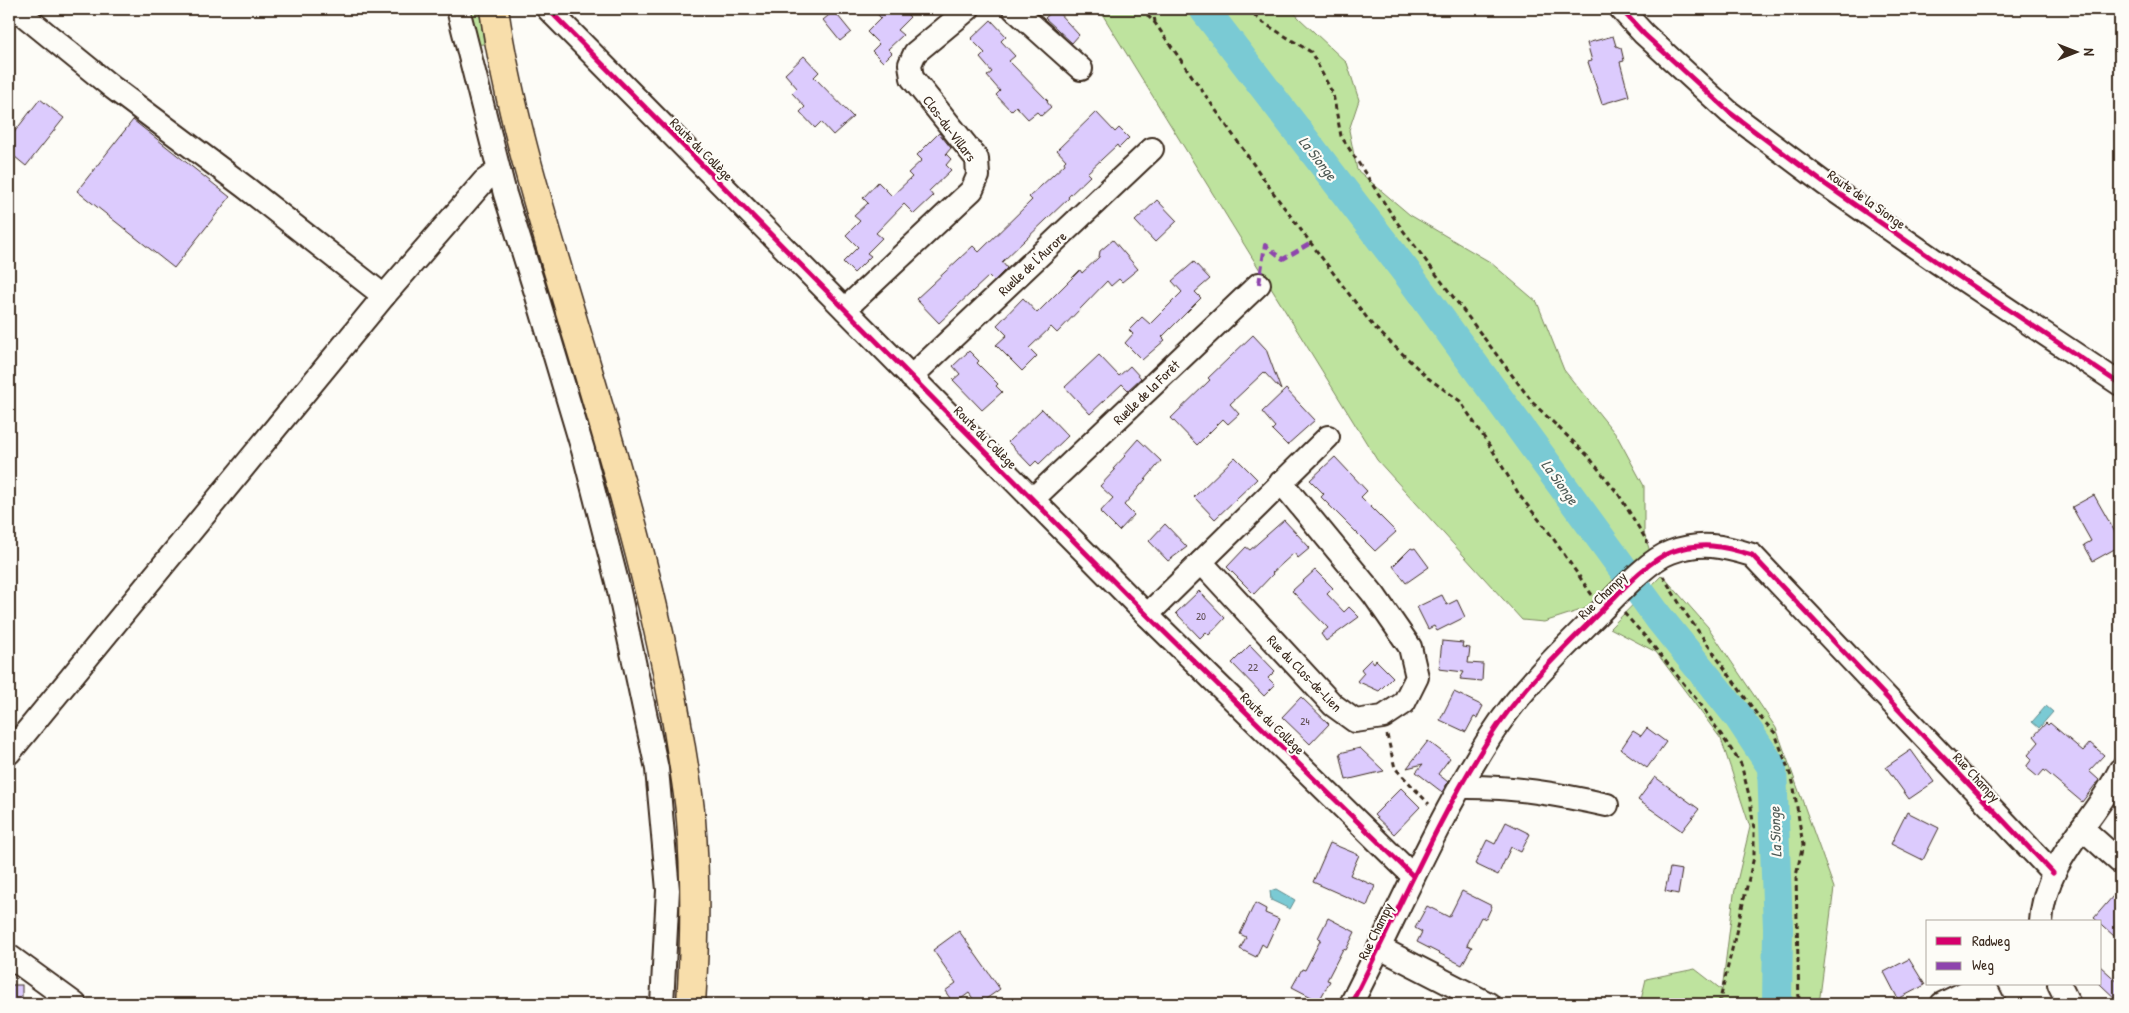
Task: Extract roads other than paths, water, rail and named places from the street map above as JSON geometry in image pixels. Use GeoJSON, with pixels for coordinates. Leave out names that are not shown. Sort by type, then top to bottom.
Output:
{"type":"FeatureCollection","features":[{"type":"Feature","properties":{"kind":"highway"},"geometry":{"type":"LineString","coordinates":[[494,9],[512,96],[551,247],[616,464],[659,626],[691,818],[694,893],[694,957],[691,1004]]}},
{"type":"Feature","properties":{"kind":"street"},"geometry":{"type":"LineString","coordinates":[[16,9],[113,88],[245,187],[384,296]]}},
{"type":"Feature","properties":{"kind":"street"},"geometry":{"type":"LineString","coordinates":[[458,9],[498,171],[583,450],[617,582],[658,769],[668,890],[662,1004]]}},
{"type":"Feature","properties":{"kind":"street","name":"Clos-du-Villars"},"geometry":{"type":"LineString","coordinates":[[845,309],[972,190],[978,176],[976,159],[912,78],[910,64],[915,53],[968,9]]}},
{"type":"Feature","properties":{"kind":"street"},"geometry":{"type":"LineString","coordinates":[[1014,9],[1081,69]]}},
{"type":"Feature","properties":{"kind":"street","name":"Route de la Sionge"},"geometry":{"type":"LineString","coordinates":[[1621,9],[1644,34],[1729,112],[1825,184],[1921,251],[2120,384]]}},
{"type":"Feature","properties":{"kind":"street","name":"Route du Collège"},"geometry":{"type":"LineString","coordinates":[[553,14],[1148,615],[1413,876]]}},
{"type":"Feature","properties":{"kind":"street","name":"Ruelle de l'Aurore"},"geometry":{"type":"LineString","coordinates":[[911,377],[1152,149]]}},
{"type":"Feature","properties":{"kind":"street"},"geometry":{"type":"LineString","coordinates":[[9,753],[384,296],[484,181],[498,171]]}},
{"type":"Feature","properties":{"kind":"street","name":"Ruelle de la Forêt"},"geometry":{"type":"LineString","coordinates":[[1033,499],[1259,284]]}},
{"type":"Feature","properties":{"kind":"street"},"geometry":{"type":"LineString","coordinates":[[1148,615],[1328,437]]}},
{"type":"Feature","properties":{"kind":"street","name":"Rue du Clos-de-Lien"},"geometry":{"type":"LineString","coordinates":[[1201,562],[1332,705],[1355,721],[1383,717],[1404,703],[1417,677],[1410,647],[1374,595],[1281,482]]}},
{"type":"Feature","properties":{"kind":"street","name":"Rue Champy"},"geometry":{"type":"LineString","coordinates":[[1351,1004],[1380,948],[1413,876],[1460,787],[1491,735],[1540,671],[1657,563],[1672,552],[1693,546],[1722,546],[1752,555],[2052,873]]}},
{"type":"Feature","properties":{"kind":"street"},"geometry":{"type":"LineString","coordinates":[[2041,920],[2045,892],[2052,873],[2102,801],[2120,770]]}},
{"type":"Feature","properties":{"kind":"street"},"geometry":{"type":"LineString","coordinates":[[1460,787],[1493,787],[1534,791],[1607,806]]}},
{"type":"Feature","properties":{"kind":"street"},"geometry":{"type":"LineString","coordinates":[[2082,828],[2120,862]]}},
{"type":"Feature","properties":{"kind":"street"},"geometry":{"type":"LineString","coordinates":[[1380,948],[1489,1004]]}},
{"type":"Feature","properties":{"kind":"street"},"geometry":{"type":"LineString","coordinates":[[9,956],[75,1004]]}},
{"type":"Feature","properties":{"kind":"street"},"geometry":{"type":"LineString","coordinates":[[1942,1004],[1980,986]]}},
{"type":"Feature","properties":{"kind":"street"},"geometry":{"type":"LineString","coordinates":[[1985,986],[1994,1004]]}},
{"type":"Feature","properties":{"kind":"street"},"geometry":{"type":"LineString","coordinates":[[2060,986],[2069,1004]]}},
{"type":"Feature","properties":{"kind":"water"},"geometry":{"type":"Polygon","coordinates":[[[2046,706],[2053,712],[2039,728],[2032,722],[2046,706]]]}},
{"type":"Feature","properties":{"kind":"water"},"geometry":{"type":"Polygon","coordinates":[[[1276,889],[1295,900],[1290,909],[1271,900],[1270,891],[1276,889]]]}},
{"type":"Feature","properties":{"kind":"waterway","name":"La Sionge"},"geometry":{"type":"LineString","coordinates":[[1204,9],[1407,273],[1659,618],[1738,716],[1772,767],[1778,929],[1777,1004]]}}]}
